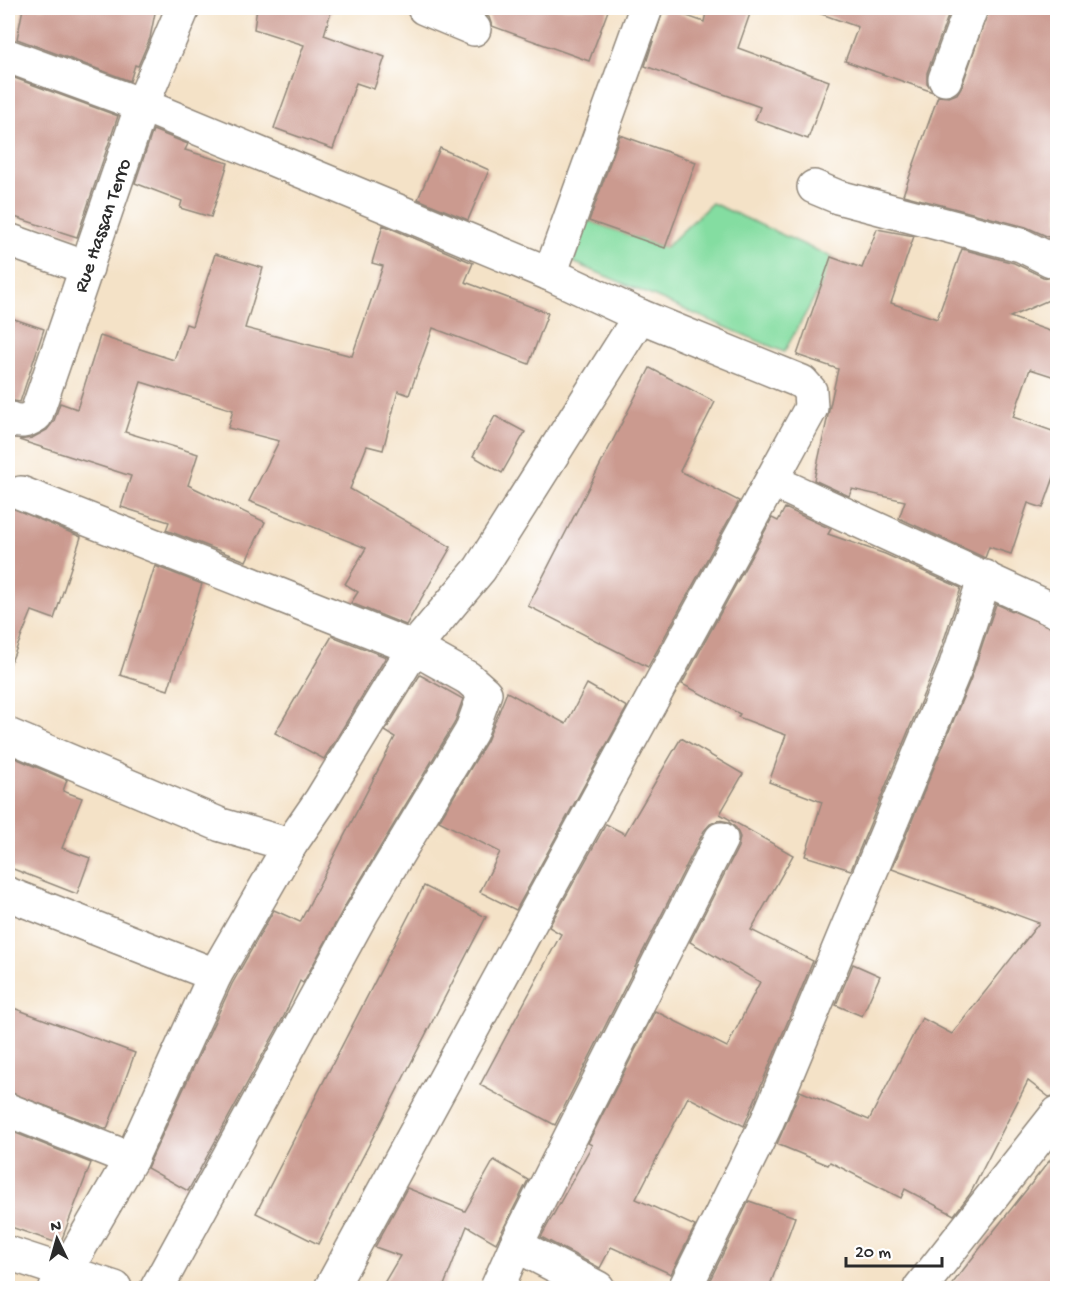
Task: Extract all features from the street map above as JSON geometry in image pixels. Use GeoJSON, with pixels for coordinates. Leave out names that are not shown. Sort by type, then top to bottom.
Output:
{"type":"FeatureCollection","features":[{"type":"Feature","properties":{"kind":"street","name":"Rue Hassan Terro"},"geometry":{"type":"LineString","coordinates":[[8,418],[28,421],[36,415],[142,105],[183,8]]}},
{"type":"Feature","properties":{"kind":"street"},"geometry":{"type":"LineString","coordinates":[[424,8],[474,29]]}},
{"type":"Feature","properties":{"kind":"street"},"geometry":{"type":"LineString","coordinates":[[550,274],[646,8]]}},
{"type":"Feature","properties":{"kind":"street"},"geometry":{"type":"LineString","coordinates":[[945,79],[970,8]]}},
{"type":"Feature","properties":{"kind":"street"},"geometry":{"type":"LineString","coordinates":[[8,56],[142,105],[550,274],[640,316],[802,382],[810,391],[811,408],[331,1288]]}},
{"type":"Feature","properties":{"kind":"street"},"geometry":{"type":"LineString","coordinates":[[814,187],[838,197],[1021,245],[1051,260],[1058,260]]}},
{"type":"Feature","properties":{"kind":"street"},"geometry":{"type":"LineString","coordinates":[[8,240],[87,268]]}},
{"type":"Feature","properties":{"kind":"street"},"geometry":{"type":"LineString","coordinates":[[60,1280],[131,1159],[215,975],[290,845],[321,800],[414,648],[480,569],[640,316]]}},
{"type":"Feature","properties":{"kind":"street"},"geometry":{"type":"LineString","coordinates":[[772,481],[1058,612]]}},
{"type":"Feature","properties":{"kind":"street"},"geometry":{"type":"LineString","coordinates":[[21,493],[414,648],[468,678],[485,693],[471,732],[362,913],[157,1288]]}},
{"type":"Feature","properties":{"kind":"street"},"geometry":{"type":"LineString","coordinates":[[685,1288],[766,1124],[954,671],[985,577]]}},
{"type":"Feature","properties":{"kind":"street"},"geometry":{"type":"LineString","coordinates":[[8,735],[221,825],[290,845]]}},
{"type":"Feature","properties":{"kind":"street"},"geometry":{"type":"LineString","coordinates":[[497,1288],[516,1245],[722,839]]}},
{"type":"Feature","properties":{"kind":"street"},"geometry":{"type":"LineString","coordinates":[[8,894],[215,975]]}},
{"type":"Feature","properties":{"kind":"street"},"geometry":{"type":"LineString","coordinates":[[8,1110],[131,1159]]}},
{"type":"Feature","properties":{"kind":"street"},"geometry":{"type":"LineString","coordinates":[[920,1288],[1058,1113]]}},
{"type":"Feature","properties":{"kind":"street"},"geometry":{"type":"LineString","coordinates":[[516,1245],[598,1288]]}},
{"type":"Feature","properties":{"kind":"street"},"geometry":{"type":"LineString","coordinates":[[8,1253],[60,1280],[115,1288]]}},
{"type":"Feature","properties":{"kind":"green space"},"geometry":{"type":"Polygon","coordinates":[[[712,203],[836,259],[784,352],[573,262],[584,219],[665,248],[712,203]]]}},
{"type":"Feature","properties":{"kind":"building"},"geometry":{"type":"Polygon","coordinates":[[[23,8],[156,8],[150,38],[138,66],[135,65],[130,81],[17,39],[23,8]]]}},
{"type":"Feature","properties":{"kind":"building"},"geometry":{"type":"Polygon","coordinates":[[[257,8],[332,8],[324,35],[385,57],[374,89],[356,83],[333,149],[274,128],[304,45],[254,29],[257,8]]]}},
{"type":"Feature","properties":{"kind":"building"},"geometry":{"type":"Polygon","coordinates":[[[471,8],[609,8],[589,61],[492,26],[489,17],[471,8]]]}},
{"type":"Feature","properties":{"kind":"building"},"geometry":{"type":"Polygon","coordinates":[[[664,8],[704,22],[707,8],[752,8],[738,48],[829,81],[808,139],[755,120],[760,107],[645,66],[664,8]]]}},
{"type":"Feature","properties":{"kind":"building"},"geometry":{"type":"Polygon","coordinates":[[[813,8],[951,8],[927,73],[927,83],[933,92],[845,61],[858,27],[813,11],[813,8]]]}},
{"type":"Feature","properties":{"kind":"building"},"geometry":{"type":"Polygon","coordinates":[[[989,8],[1058,8],[1058,241],[1026,227],[903,195],[938,96],[949,97],[957,94],[962,86],[989,8]]]}},
{"type":"Feature","properties":{"kind":"building"},"geometry":{"type":"Polygon","coordinates":[[[9,76],[118,116],[77,237],[8,215],[9,76]]]}},
{"type":"Feature","properties":{"kind":"building"},"geometry":{"type":"Polygon","coordinates":[[[153,130],[188,144],[185,150],[228,163],[211,217],[180,208],[182,201],[135,183],[153,130]]]}},
{"type":"Feature","properties":{"kind":"building"},"geometry":{"type":"Polygon","coordinates":[[[620,135],[696,162],[665,248],[589,221],[620,135]]]}},
{"type":"Feature","properties":{"kind":"building"},"geometry":{"type":"Polygon","coordinates":[[[440,148],[489,170],[468,220],[418,199],[440,148]]]}},
{"type":"Feature","properties":{"kind":"building"},"geometry":{"type":"Polygon","coordinates":[[[383,225],[473,263],[465,282],[548,313],[529,364],[433,328],[409,395],[398,391],[383,450],[367,446],[350,489],[451,547],[406,625],[351,603],[358,592],[345,584],[366,548],[249,501],[279,441],[228,428],[233,410],[141,382],[125,432],[198,454],[188,485],[265,522],[246,561],[166,530],[169,522],[121,507],[131,476],[19,440],[32,438],[47,430],[54,421],[60,403],[77,409],[100,336],[174,360],[186,324],[192,326],[215,254],[263,268],[245,328],[352,356],[383,266],[372,263],[383,225]]]}},
{"type":"Feature","properties":{"kind":"building"},"geometry":{"type":"Polygon","coordinates":[[[877,229],[914,236],[891,303],[937,319],[962,249],[1014,263],[1043,277],[1058,279],[1058,296],[1010,317],[1058,334],[1058,378],[1030,369],[1013,417],[1058,433],[1058,466],[1043,508],[1028,503],[1011,554],[989,547],[985,558],[899,518],[905,501],[852,489],[849,496],[814,480],[838,369],[797,355],[831,257],[862,268],[877,229]]]}},
{"type":"Feature","properties":{"kind":"building"},"geometry":{"type":"Polygon","coordinates":[[[8,317],[44,329],[20,402],[8,400],[8,317]]]}},
{"type":"Feature","properties":{"kind":"building"},"geometry":{"type":"Polygon","coordinates":[[[650,368],[715,402],[680,471],[739,501],[648,667],[528,606],[650,368]]]}},
{"type":"Feature","properties":{"kind":"building"},"geometry":{"type":"Polygon","coordinates":[[[495,416],[525,432],[502,473],[473,456],[495,416]]]}},
{"type":"Feature","properties":{"kind":"building"},"geometry":{"type":"Polygon","coordinates":[[[8,506],[81,537],[54,619],[32,611],[8,669],[8,506]]]}},
{"type":"Feature","properties":{"kind":"building"},"geometry":{"type":"Polygon","coordinates":[[[785,508],[831,529],[828,534],[885,554],[961,588],[936,664],[851,870],[805,856],[822,802],[769,782],[786,735],[738,717],[740,714],[682,684],[772,518],[778,521],[785,508]]]}},
{"type":"Feature","properties":{"kind":"building"},"geometry":{"type":"Polygon","coordinates":[[[155,566],[202,584],[168,690],[120,675],[155,566]]]}},
{"type":"Feature","properties":{"kind":"building"},"geometry":{"type":"Polygon","coordinates":[[[996,604],[1058,630],[1058,1095],[1049,1097],[1028,1081],[970,1194],[954,1215],[905,1189],[901,1198],[830,1162],[828,1165],[777,1144],[800,1091],[869,1120],[922,1018],[952,1034],[1039,923],[892,869],[971,678],[996,604]]]}},
{"type":"Feature","properties":{"kind":"building"},"geometry":{"type":"Polygon","coordinates":[[[332,636],[386,657],[324,759],[275,733],[332,636]]]}},
{"type":"Feature","properties":{"kind":"building"},"geometry":{"type":"Polygon","coordinates":[[[420,675],[463,699],[454,724],[346,904],[303,983],[300,981],[284,1016],[188,1191],[147,1168],[232,984],[274,910],[300,922],[395,737],[385,731],[420,675]]]}},
{"type":"Feature","properties":{"kind":"building"},"geometry":{"type":"Polygon","coordinates":[[[587,684],[627,707],[516,910],[480,892],[500,852],[439,821],[487,741],[507,692],[566,724],[587,684]]]}},
{"type":"Feature","properties":{"kind":"building"},"geometry":{"type":"Polygon","coordinates":[[[681,738],[743,774],[720,814],[793,855],[751,930],[813,961],[744,1126],[688,1097],[636,1199],[695,1226],[671,1274],[611,1247],[600,1268],[541,1237],[592,1145],[588,1143],[655,1011],[727,1047],[760,982],[690,942],[738,847],[740,837],[736,828],[729,822],[719,820],[710,824],[704,831],[555,1125],[480,1085],[561,934],[549,927],[606,824],[625,834],[681,738]]]}},
{"type":"Feature","properties":{"kind":"building"},"geometry":{"type":"Polygon","coordinates":[[[8,755],[67,780],[63,791],[82,798],[62,848],[90,858],[77,894],[8,867],[8,755]]]}},
{"type":"Feature","properties":{"kind":"building"},"geometry":{"type":"Polygon","coordinates":[[[424,886],[486,917],[318,1244],[256,1213],[424,886]]]}},
{"type":"Feature","properties":{"kind":"building"},"geometry":{"type":"Polygon","coordinates":[[[853,964],[880,976],[862,1016],[836,1005],[853,964]]]}},
{"type":"Feature","properties":{"kind":"building"},"geometry":{"type":"Polygon","coordinates":[[[8,1006],[135,1053],[107,1129],[8,1092],[8,1006]]]}},
{"type":"Feature","properties":{"kind":"building"},"geometry":{"type":"Polygon","coordinates":[[[8,1130],[91,1163],[60,1244],[8,1226],[8,1130]]]}},
{"type":"Feature","properties":{"kind":"building"},"geometry":{"type":"Polygon","coordinates":[[[1058,1150],[1058,1288],[949,1288],[985,1242],[1058,1150]]]}},
{"type":"Feature","properties":{"kind":"building"},"geometry":{"type":"Polygon","coordinates":[[[494,1160],[528,1180],[496,1243],[467,1226],[443,1288],[381,1288],[400,1256],[375,1247],[407,1188],[465,1211],[494,1160]]]}},
{"type":"Feature","properties":{"kind":"building"},"geometry":{"type":"Polygon","coordinates":[[[749,1201],[795,1217],[769,1288],[706,1288],[749,1201]]]}}]}
